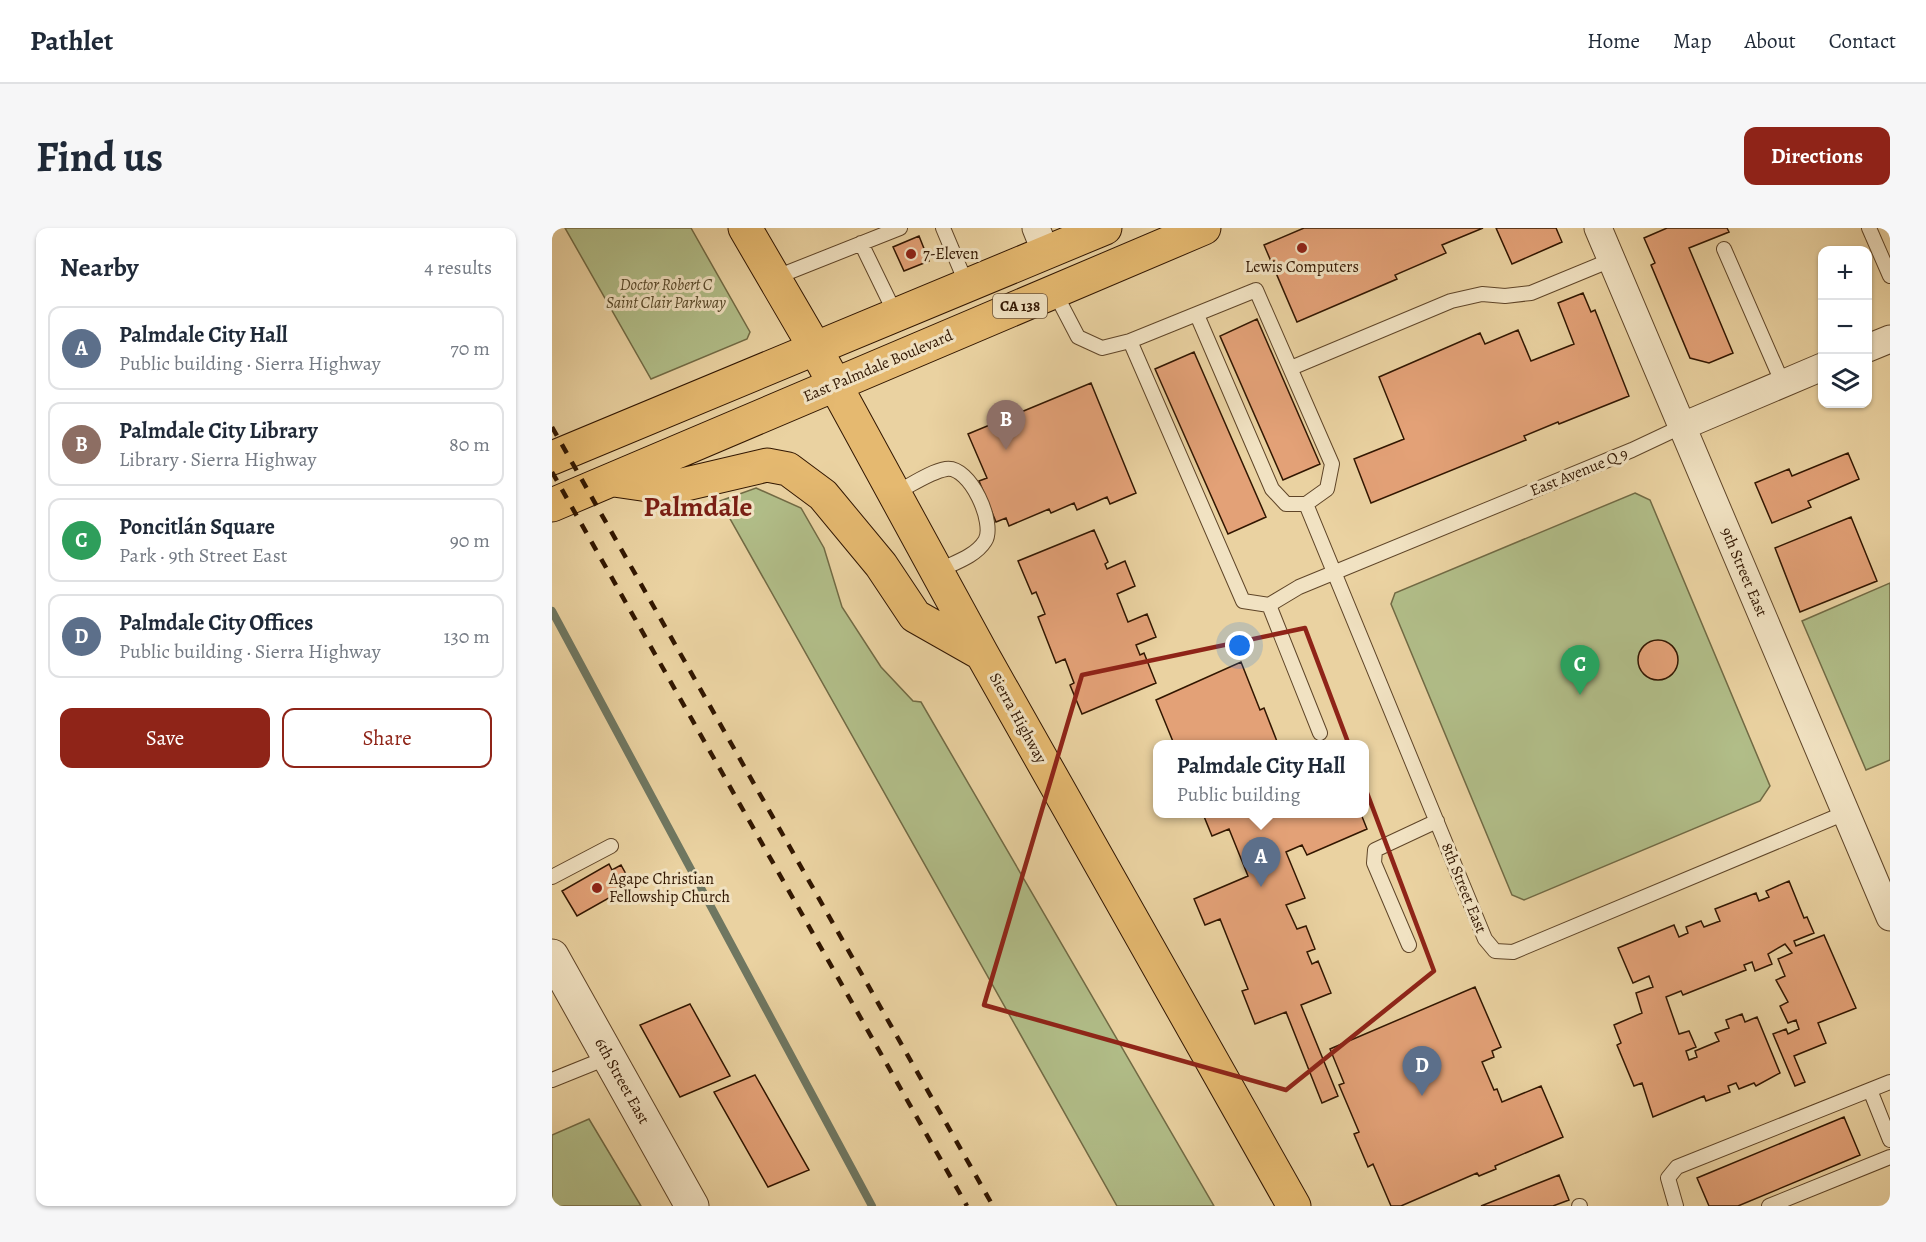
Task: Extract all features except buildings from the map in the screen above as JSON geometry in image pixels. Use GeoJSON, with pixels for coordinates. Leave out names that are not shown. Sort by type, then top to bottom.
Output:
{"type":"FeatureCollection","features":[{"type":"Feature","properties":{"kind":"main road","name":"Sierra Highway"},"geometry":{"type":"LineString","coordinates":[[745,228],[815,348],[982,654],[1294,1206]]}},
{"type":"Feature","properties":{"kind":"main road","name":"CA 138"},"geometry":{"type":"LineString","coordinates":[[552,458],[968,285],[1041,240],[1105,228]]}},
{"type":"Feature","properties":{"kind":"main road","name":"East Palmdale Boulevard"},"geometry":{"type":"LineString","coordinates":[[552,505],[1204,228]]}},
{"type":"Feature","properties":{"kind":"main road"},"geometry":{"type":"LineString","coordinates":[[612,480],[669,488],[767,465],[788,470],[824,495],[881,565],[915,616],[982,654]]}},
{"type":"Feature","properties":{"kind":"street","name":"9th Street East"},"geometry":{"type":"LineString","coordinates":[[1598,228],[1890,917]]}},
{"type":"Feature","properties":{"kind":"street"},"geometry":{"type":"LineString","coordinates":[[1872,346],[1890,339]]}},
{"type":"Feature","properties":{"kind":"street","name":"East Avenue Q 9"},"geometry":{"type":"LineString","coordinates":[[1683,426],[1818,369]]}},
{"type":"Feature","properties":{"kind":"street","name":"6th Street East"},"geometry":{"type":"LineString","coordinates":[[553,959],[692,1206]]}},
{"type":"Feature","properties":{"kind":"lane"},"geometry":{"type":"LineString","coordinates":[[774,278],[900,228]]}},
{"type":"Feature","properties":{"kind":"lane"},"geometry":{"type":"LineString","coordinates":[[943,228],[968,285]]}},
{"type":"Feature","properties":{"kind":"lane"},"geometry":{"type":"LineString","coordinates":[[1869,228],[1890,276]]}},
{"type":"Feature","properties":{"kind":"lane"},"geometry":{"type":"LineString","coordinates":[[861,243],[896,315]]}},
{"type":"Feature","properties":{"kind":"lane"},"geometry":{"type":"LineString","coordinates":[[1724,249],[1783,384]]}},
{"type":"Feature","properties":{"kind":"lane"},"geometry":{"type":"LineString","coordinates":[[1291,368],[1451,301],[1474,295],[1505,296],[1531,293],[1611,260]]}},
{"type":"Feature","properties":{"kind":"lane"},"geometry":{"type":"LineString","coordinates":[[1054,291],[1078,337],[1102,348],[1130,341],[1256,290],[1332,464],[1327,489],[1306,504],[1286,504],[1272,489],[1197,315]]}},
{"type":"Feature","properties":{"kind":"lane"},"geometry":{"type":"LineString","coordinates":[[1130,341],[1243,601],[1269,605],[1320,733]]}},
{"type":"Feature","properties":{"kind":"lane","name":"East Avenue Q 9"},"geometry":{"type":"LineString","coordinates":[[1269,605],[1299,587],[1632,450],[1683,426]]}},
{"type":"Feature","properties":{"kind":"lane"},"geometry":{"type":"LineString","coordinates":[[895,493],[946,469],[960,470],[970,480],[989,526],[986,540],[974,553],[938,571]]}},
{"type":"Feature","properties":{"kind":"lane","name":"8th Street East"},"geometry":{"type":"LineString","coordinates":[[1306,504],[1485,939],[1495,951],[1513,952],[1845,813]]}},
{"type":"Feature","properties":{"kind":"lane"},"geometry":{"type":"LineString","coordinates":[[1409,945],[1374,863],[1375,850],[1437,821]]}},
{"type":"Feature","properties":{"kind":"lane"},"geometry":{"type":"LineString","coordinates":[[552,877],[611,846]]}},
{"type":"Feature","properties":{"kind":"lane"},"geometry":{"type":"LineString","coordinates":[[552,1080],[609,1057]]}},
{"type":"Feature","properties":{"kind":"lane"},"geometry":{"type":"LineString","coordinates":[[1676,1206],[1668,1178],[1677,1167],[1890,1082]]}},
{"type":"Feature","properties":{"kind":"lane"},"geometry":{"type":"LineString","coordinates":[[1870,1090],[1890,1140]]}},
{"type":"Feature","properties":{"kind":"lane"},"geometry":{"type":"LineString","coordinates":[[1769,1206],[1890,1157]]}},
{"type":"Feature","properties":{"kind":"highlighted area"},"geometry":{"type":"Polygon","coordinates":[[[1305,628],[1434,971],[1286,1090],[984,1005],[1082,675],[1305,628]]]}},
{"type":"Feature","properties":{"kind":"green space","name":"Doctor Robert C Saint Clair Parkway"},"geometry":{"type":"Polygon","coordinates":[[[565,228],[691,228],[750,332],[747,339],[651,379],[565,228]]]}},
{"type":"Feature","properties":{"kind":"green space"},"geometry":{"type":"Polygon","coordinates":[[[756,488],[801,508],[824,548],[842,607],[881,667],[913,701],[921,702],[1214,1206],[1117,1206],[720,501],[756,488]]]}},
{"type":"Feature","properties":{"kind":"green space"},"geometry":{"type":"Polygon","coordinates":[[[1635,493],[1650,500],[1770,786],[1760,801],[1524,900],[1512,895],[1391,604],[1395,593],[1635,493]]]}},
{"type":"Feature","properties":{"kind":"green space"},"geometry":{"type":"Polygon","coordinates":[[[1890,583],[1890,760],[1866,770],[1802,621],[1890,583]]]}},
{"type":"Feature","properties":{"kind":"green space"},"geometry":{"type":"Polygon","coordinates":[[[589,1119],[641,1206],[552,1206],[552,1135],[589,1119]]]}},
{"type":"Feature","properties":{"kind":"waterway"},"geometry":{"type":"LineString","coordinates":[[552,611],[872,1206]]}},
{"type":"Feature","properties":{"kind":"railway"},"geometry":{"type":"LineString","coordinates":[[552,427],[993,1206]]}},
{"type":"Feature","properties":{"kind":"railway"},"geometry":{"type":"LineString","coordinates":[[552,472],[967,1206]]}},
{"type":"Feature","properties":{"kind":"place","name":"Lewis Computers"},"geometry":{"type":"Point","coordinates":[1302,248]}},
{"type":"Feature","properties":{"kind":"place","name":"7-Eleven"},"geometry":{"type":"Point","coordinates":[911,254]}},
{"type":"Feature","properties":{"kind":"place","name":"Palmdale City Library"},"geometry":{"type":"Point","coordinates":[1006,450]}},
{"type":"Feature","properties":{"kind":"place","name":"Poncitlán Square"},"geometry":{"type":"Point","coordinates":[1580,695]}},
{"type":"Feature","properties":{"kind":"place","name":"Palmdale City Hall"},"geometry":{"type":"Point","coordinates":[1261,887]}},
{"type":"Feature","properties":{"kind":"place","name":"Agape Christian Fellowship Church"},"geometry":{"type":"Point","coordinates":[597,888]}},
{"type":"Feature","properties":{"kind":"place","name":"Palmdale City Offices"},"geometry":{"type":"Point","coordinates":[1422,1096]}},
{"type":"Feature","properties":{"kind":"district","name":"Palmdale"},"geometry":{"type":"Point","coordinates":[698,507]}}]}
